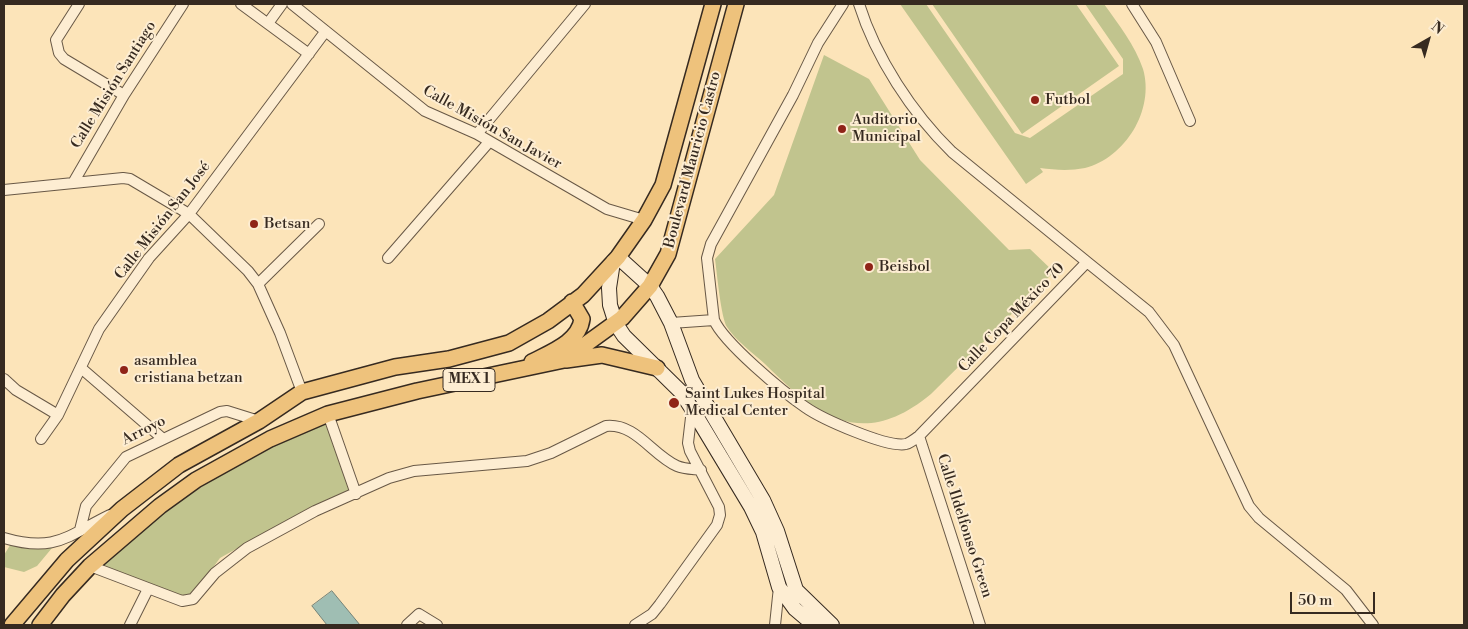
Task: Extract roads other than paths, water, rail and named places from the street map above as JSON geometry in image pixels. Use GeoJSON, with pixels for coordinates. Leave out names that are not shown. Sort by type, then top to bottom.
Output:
{"type":"FeatureCollection","features":[{"type":"Feature","properties":{"kind":"main road","name":"Boulevard Mauricio Castro"},"geometry":{"type":"LineString","coordinates":[[12,625],[67,560],[122,509],[179,466],[259,421],[302,392],[395,367],[449,359],[509,343],[548,321],[583,295],[616,259],[644,220],[663,185],[713,4]]}},
{"type":"Feature","properties":{"kind":"main road","name":"Boulevard Mauricio Castro"},"geometry":{"type":"LineString","coordinates":[[40,625],[64,594],[90,566],[160,506],[196,480],[270,439],[328,414],[417,391],[564,360],[616,324],[650,286],[668,254],[736,4]]}},
{"type":"Feature","properties":{"kind":"main road"},"geometry":{"type":"LineString","coordinates":[[814,625],[795,609],[779,587],[763,532],[751,507],[681,392],[624,336],[616,324],[610,297],[616,259],[650,286],[671,324],[692,380],[763,500],[776,531],[796,590],[832,625]]}},
{"type":"Feature","properties":{"kind":"main road"},"geometry":{"type":"LineString","coordinates":[[515,371],[572,339],[580,330],[582,318],[572,302]]}},
{"type":"Feature","properties":{"kind":"main road"},"geometry":{"type":"LineString","coordinates":[[564,360],[602,356],[657,368]]}},
{"type":"Feature","properties":{"kind":"street"},"geometry":{"type":"LineString","coordinates":[[79,4],[56,40],[59,53],[64,59],[124,95]]}},
{"type":"Feature","properties":{"kind":"street","name":"Calle Misión Santiago"},"geometry":{"type":"LineString","coordinates":[[72,183],[124,95],[183,4]]}},
{"type":"Feature","properties":{"kind":"street"},"geometry":{"type":"LineString","coordinates":[[241,4],[309,54]]}},
{"type":"Feature","properties":{"kind":"street"},"geometry":{"type":"LineString","coordinates":[[268,22],[282,4]]}},
{"type":"Feature","properties":{"kind":"street","name":"Calle Misión San Javier"},"geometry":{"type":"LineString","coordinates":[[292,4],[425,111],[477,134],[607,209],[644,220]]}},
{"type":"Feature","properties":{"kind":"street"},"geometry":{"type":"LineString","coordinates":[[477,134],[585,4]]}},
{"type":"Feature","properties":{"kind":"street"},"geometry":{"type":"LineString","coordinates":[[671,324],[714,320],[707,258],[710,244],[794,94],[818,43],[843,4]]}},
{"type":"Feature","properties":{"kind":"street","name":"Calle Copa México 70"},"geometry":{"type":"LineString","coordinates":[[714,320],[719,331],[749,360],[805,407],[833,423],[889,443],[906,444],[919,436],[1087,262],[952,152],[934,134],[879,56],[867,30],[859,4]]}},
{"type":"Feature","properties":{"kind":"street"},"geometry":{"type":"LineString","coordinates":[[1132,4],[1156,42],[1190,121]]}},
{"type":"Feature","properties":{"kind":"street","name":"Calle Misión San José"},"geometry":{"type":"LineString","coordinates":[[41,439],[58,414],[100,329],[149,258],[189,214],[325,32]]}},
{"type":"Feature","properties":{"kind":"street"},"geometry":{"type":"LineString","coordinates":[[388,258],[489,142]]}},
{"type":"Feature","properties":{"kind":"street"},"geometry":{"type":"LineString","coordinates":[[4,190],[130,179],[189,214],[239,261],[258,284],[302,392]]}},
{"type":"Feature","properties":{"kind":"street"},"geometry":{"type":"LineString","coordinates":[[258,284],[319,224]]}},
{"type":"Feature","properties":{"kind":"street"},"geometry":{"type":"LineString","coordinates":[[1087,262],[1149,312],[1174,345],[1249,506],[1259,518],[1346,590],[1373,625]]}},
{"type":"Feature","properties":{"kind":"street"},"geometry":{"type":"LineString","coordinates":[[80,368],[162,438]]}},
{"type":"Feature","properties":{"kind":"street"},"geometry":{"type":"LineString","coordinates":[[4,379],[16,390],[58,414]]}},
{"type":"Feature","properties":{"kind":"street"},"geometry":{"type":"LineString","coordinates":[[635,625],[652,614],[660,604],[717,525],[720,515],[719,507],[688,443],[692,409]]}},
{"type":"Feature","properties":{"kind":"street","name":"Arroyo"},"geometry":{"type":"LineString","coordinates":[[80,530],[86,506],[120,462],[162,438],[227,410],[259,421]]}},
{"type":"Feature","properties":{"kind":"street"},"geometry":{"type":"LineString","coordinates":[[328,414],[356,494]]}},
{"type":"Feature","properties":{"kind":"street"},"geometry":{"type":"LineString","coordinates":[[90,566],[182,602],[193,599],[215,573],[247,548],[315,511],[390,478],[414,471],[527,461],[551,453],[606,426],[615,425],[629,430],[674,464],[701,470]]}},
{"type":"Feature","properties":{"kind":"street","name":"Calle Ildelfonso Green"},"geometry":{"type":"LineString","coordinates":[[919,436],[980,625]]}},
{"type":"Feature","properties":{"kind":"street"},"geometry":{"type":"LineString","coordinates":[[4,538],[38,545],[60,542],[122,509]]}},
{"type":"Feature","properties":{"kind":"street"},"geometry":{"type":"LineString","coordinates":[[775,625],[779,587]]}},
{"type":"Feature","properties":{"kind":"street"},"geometry":{"type":"LineString","coordinates":[[130,625],[148,589]]}},
{"type":"Feature","properties":{"kind":"street"},"geometry":{"type":"LineString","coordinates":[[407,625],[419,614],[437,625]]}},
{"type":"Feature","properties":{"kind":"water"},"geometry":{"type":"Polygon","coordinates":[[[332,591],[360,625],[327,625],[312,606],[332,591]]]}},
{"type":"Feature","properties":{"kind":"place","name":"Futbol"},"geometry":{"type":"Point","coordinates":[1035,100]}},
{"type":"Feature","properties":{"kind":"place","name":"Auditorio Municipal"},"geometry":{"type":"Point","coordinates":[842,129]}},
{"type":"Feature","properties":{"kind":"place","name":"Betsan"},"geometry":{"type":"Point","coordinates":[254,224]}},
{"type":"Feature","properties":{"kind":"place","name":"Beisbol"},"geometry":{"type":"Point","coordinates":[869,267]}},
{"type":"Feature","properties":{"kind":"place","name":"asamblea cristiana betzan"},"geometry":{"type":"Point","coordinates":[124,370]}},
{"type":"Feature","properties":{"kind":"place","name":"Saint Lukes Hospital Medical Center"},"geometry":{"type":"Point","coordinates":[674,403]}}]}
